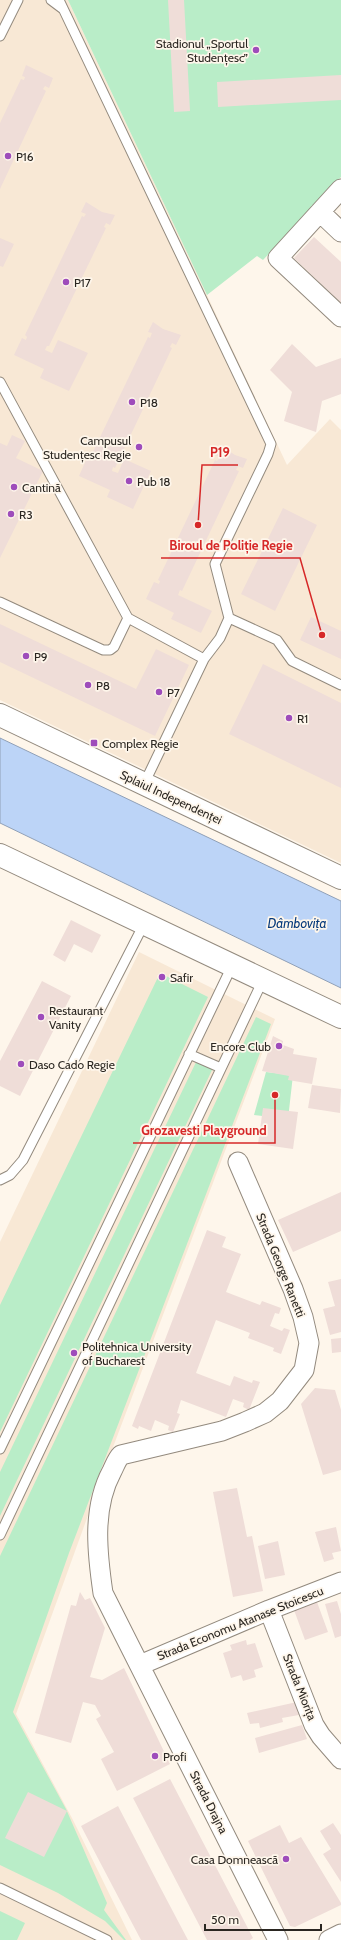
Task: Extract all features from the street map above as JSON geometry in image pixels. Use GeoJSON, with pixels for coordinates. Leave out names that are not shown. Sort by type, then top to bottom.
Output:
{"type":"FeatureCollection","features":[{"type":"Feature","properties":{"kind":"main road","name":"Splaiul Independenței"},"geometry":{"type":"LineString","coordinates":[[0,715],[341,878]]}},
{"type":"Feature","properties":{"kind":"main road"},"geometry":{"type":"LineString","coordinates":[[0,855],[341,1017]]}},
{"type":"Feature","properties":{"kind":"street"},"geometry":{"type":"LineString","coordinates":[[341,189],[278,258],[341,317]]}},
{"type":"Feature","properties":{"kind":"street"},"geometry":{"type":"LineString","coordinates":[[320,212],[341,232]]}},
{"type":"Feature","properties":{"kind":"street","name":"Strada George Ranetti"},"geometry":{"type":"LineString","coordinates":[[140,1665],[103,1592],[98,1560],[100,1508],[105,1487],[118,1458],[127,1452],[222,1431],[265,1413],[280,1401],[295,1384],[304,1370],[308,1356],[309,1343],[303,1317],[293,1289],[238,1162]]}},
{"type":"Feature","properties":{"kind":"street","name":"Strada Economu Atanase Stoicescu"},"geometry":{"type":"LineString","coordinates":[[140,1665],[269,1610],[341,1582]]}},
{"type":"Feature","properties":{"kind":"street","name":"Strada Miorița"},"geometry":{"type":"LineString","coordinates":[[269,1610],[314,1725],[341,1759]]}},
{"type":"Feature","properties":{"kind":"street","name":"Strada Drajna"},"geometry":{"type":"LineString","coordinates":[[140,1665],[278,1940]]}},
{"type":"Feature","properties":{"kind":"street"},"geometry":{"type":"LineString","coordinates":[[328,1940],[341,1934]]}},
{"type":"Feature","properties":{"kind":"lane"},"geometry":{"type":"LineString","coordinates":[[0,36],[18,0]]}},
{"type":"Feature","properties":{"kind":"lane"},"geometry":{"type":"LineString","coordinates":[[51,0],[64,10]]}},
{"type":"Feature","properties":{"kind":"lane"},"geometry":{"type":"LineString","coordinates":[[59,0],[271,444],[268,454],[215,564],[229,618],[220,638],[204,659],[144,784]]}},
{"type":"Feature","properties":{"kind":"lane"},"geometry":{"type":"LineString","coordinates":[[0,382],[128,618],[204,659]]}},
{"type":"Feature","properties":{"kind":"lane"},"geometry":{"type":"LineString","coordinates":[[0,602],[103,650],[110,650],[114,647],[128,618]]}},
{"type":"Feature","properties":{"kind":"lane"},"geometry":{"type":"LineString","coordinates":[[229,618],[277,640],[292,661],[341,685]]}},
{"type":"Feature","properties":{"kind":"lane"},"geometry":{"type":"LineString","coordinates":[[0,1180],[10,1175],[24,1160],[144,924]]}},
{"type":"Feature","properties":{"kind":"lane"},"geometry":{"type":"LineString","coordinates":[[0,1449],[232,966]]}},
{"type":"Feature","properties":{"kind":"lane"},"geometry":{"type":"LineString","coordinates":[[0,1535],[263,980]]}},
{"type":"Feature","properties":{"kind":"lane"},"geometry":{"type":"LineString","coordinates":[[189,1054],[221,1068]]}},
{"type":"Feature","properties":{"kind":"lane"},"geometry":{"type":"LineString","coordinates":[[0,1888],[107,1940]]}},
{"type":"Feature","properties":{"kind":"shaded area","name":"Campusul Studențesc Regie"},"geometry":{"type":"Polygon","coordinates":[[[0,0],[68,0],[287,465],[330,419],[341,430],[341,863],[0,700],[0,0]]]}},
{"type":"Feature","properties":{"kind":"shaded area","name":"Politehnica University of Bucharest"},"geometry":{"type":"Polygon","coordinates":[[[139,952],[275,1019],[107,1463],[16,1714],[73,1820],[132,1940],[0,1940],[0,1242],[139,952]]]}},
{"type":"Feature","properties":{"kind":"green space"},"geometry":{"type":"Polygon","coordinates":[[[68,0],[341,0],[341,177],[263,260],[257,256],[207,295],[68,0]]]}},
{"type":"Feature","properties":{"kind":"green space"},"geometry":{"type":"Polygon","coordinates":[[[160,973],[208,997],[0,1432],[0,1305],[160,973]]]}},
{"type":"Feature","properties":{"kind":"green space"},"geometry":{"type":"Polygon","coordinates":[[[256,1017],[271,1024],[69,1553],[13,1712],[66,1809],[107,1903],[104,1910],[126,1940],[124,1940],[105,1921],[58,1893],[0,1865],[0,1556],[256,1017]]]}},
{"type":"Feature","properties":{"kind":"green space"},"geometry":{"type":"Polygon","coordinates":[[[197,1060],[213,1068],[0,1516],[0,1472],[197,1060]]]}},
{"type":"Feature","properties":{"kind":"green space"},"geometry":{"type":"Polygon","coordinates":[[[266,1072],[293,1075],[288,1119],[254,1115],[266,1072]]]}},
{"type":"Feature","properties":{"kind":"green space"},"geometry":{"type":"Polygon","coordinates":[[[0,1911],[25,1923],[17,1940],[0,1940],[0,1911]]]}},
{"type":"Feature","properties":{"kind":"water","name":"Dâmbovița"},"geometry":{"type":"Polygon","coordinates":[[[0,738],[341,901],[341,988],[0,823],[0,738]]]}},
{"type":"Feature","properties":{"kind":"building"},"geometry":{"type":"Polygon","coordinates":[[[168,0],[184,0],[190,111],[174,112],[168,0]]]}},
{"type":"Feature","properties":{"kind":"building","name":"P16"},"geometry":{"type":"Polygon","coordinates":[[[26,65],[53,78],[49,88],[45,86],[43,89],[46,91],[0,189],[0,123],[21,79],[24,80],[25,77],[22,76],[26,65]]]}},
{"type":"Feature","properties":{"kind":"building"},"geometry":{"type":"Polygon","coordinates":[[[341,75],[341,100],[218,107],[217,82],[341,75]]]}},
{"type":"Feature","properties":{"kind":"building","name":"P17"},"geometry":{"type":"Polygon","coordinates":[[[86,202],[102,212],[115,215],[110,225],[106,223],[104,227],[106,228],[49,346],[47,346],[45,350],[52,353],[58,340],[88,353],[69,391],[40,378],[44,369],[14,355],[22,338],[26,340],[27,337],[25,335],[82,216],[84,217],[86,214],[81,212],[86,202]]]}},
{"type":"Feature","properties":{"kind":"building"},"geometry":{"type":"Polygon","coordinates":[[[314,237],[341,262],[341,303],[294,258],[314,237]]]}},
{"type":"Feature","properties":{"kind":"building"},"geometry":{"type":"Polygon","coordinates":[[[0,238],[14,244],[3,267],[0,266],[0,238]]]}},
{"type":"Feature","properties":{"kind":"building","name":"P18"},"geometry":{"type":"Polygon","coordinates":[[[153,322],[163,329],[181,335],[176,345],[172,343],[170,347],[172,348],[115,468],[113,467],[112,471],[118,473],[124,459],[151,471],[133,509],[107,497],[110,490],[79,476],[87,458],[92,460],[93,457],[91,456],[148,337],[150,338],[152,333],[148,332],[153,322]]]}},
{"type":"Feature","properties":{"kind":"building"},"geometry":{"type":"Polygon","coordinates":[[[292,344],[316,367],[341,358],[341,394],[322,401],[316,432],[284,421],[292,392],[270,370],[292,344]]]}},
{"type":"Feature","properties":{"kind":"building","name":"R3"},"geometry":{"type":"Polygon","coordinates":[[[12,435],[25,441],[16,458],[43,471],[0,558],[0,443],[7,446],[12,435]]]}},
{"type":"Feature","properties":{"kind":"building"},"geometry":{"type":"Polygon","coordinates":[[[220,445],[235,455],[247,459],[243,468],[238,466],[236,470],[239,471],[182,591],[180,590],[178,595],[212,611],[201,633],[171,619],[174,613],[146,599],[154,582],[159,584],[160,581],[158,580],[215,460],[217,461],[220,457],[215,455],[220,445]]]}},
{"type":"Feature","properties":{"kind":"building"},"geometry":{"type":"Polygon","coordinates":[[[283,508],[317,525],[275,611],[241,594],[283,508]]]}},
{"type":"Feature","properties":{"kind":"building"},"geometry":{"type":"Polygon","coordinates":[[[311,617],[341,631],[341,659],[300,640],[311,617]]]}},
{"type":"Feature","properties":{"kind":"building"},"geometry":{"type":"Polygon","coordinates":[[[0,624],[136,689],[156,649],[189,665],[155,736],[0,662],[0,624]]]}},
{"type":"Feature","properties":{"kind":"building","name":"R1"},"geometry":{"type":"Polygon","coordinates":[[[263,664],[341,703],[341,788],[229,734],[263,664]]]}},
{"type":"Feature","properties":{"kind":"building"},"geometry":{"type":"Polygon","coordinates":[[[71,920],[101,935],[92,953],[74,944],[65,962],[53,955],[71,920]]]}},
{"type":"Feature","properties":{"kind":"building"},"geometry":{"type":"Polygon","coordinates":[[[42,981],[71,996],[20,1096],[0,1086],[0,1061],[42,981]]]}},
{"type":"Feature","properties":{"kind":"building"},"geometry":{"type":"Polygon","coordinates":[[[273,1036],[283,1041],[283,1045],[294,1049],[293,1054],[317,1058],[312,1084],[288,1080],[289,1076],[262,1071],[273,1036]]]}},
{"type":"Feature","properties":{"kind":"building"},"geometry":{"type":"Polygon","coordinates":[[[312,1085],[341,1089],[340,1113],[308,1108],[312,1085]]]}},
{"type":"Feature","properties":{"kind":"building"},"geometry":{"type":"Polygon","coordinates":[[[263,1108],[298,1112],[293,1149],[258,1144],[263,1108]]]}},
{"type":"Feature","properties":{"kind":"building"},"geometry":{"type":"Polygon","coordinates":[[[341,1192],[341,1231],[293,1252],[278,1220],[341,1192]]]}},
{"type":"Feature","properties":{"kind":"building"},"geometry":{"type":"Polygon","coordinates":[[[207,1230],[226,1237],[222,1247],[241,1254],[226,1292],[260,1305],[262,1301],[281,1308],[279,1314],[275,1313],[270,1326],[282,1331],[284,1328],[290,1330],[281,1354],[273,1351],[274,1348],[248,1338],[250,1333],[216,1320],[196,1373],[230,1386],[234,1376],[252,1383],[253,1380],[260,1382],[249,1410],[243,1407],[244,1403],[233,1399],[226,1417],[181,1400],[177,1413],[180,1414],[173,1432],[168,1430],[169,1426],[155,1420],[151,1431],[139,1426],[138,1429],[132,1426],[207,1230]]]}},
{"type":"Feature","properties":{"kind":"building"},"geometry":{"type":"Polygon","coordinates":[[[341,1279],[341,1332],[330,1335],[323,1309],[335,1306],[328,1282],[341,1279]]]}},
{"type":"Feature","properties":{"kind":"building"},"geometry":{"type":"Polygon","coordinates":[[[341,1338],[341,1352],[332,1353],[331,1339],[341,1338]]]}},
{"type":"Feature","properties":{"kind":"building"},"geometry":{"type":"Polygon","coordinates":[[[315,1388],[335,1390],[341,1410],[341,1470],[323,1475],[301,1404],[315,1388]]]}},
{"type":"Feature","properties":{"kind":"building"},"geometry":{"type":"Polygon","coordinates":[[[237,1488],[247,1537],[252,1536],[263,1591],[233,1597],[213,1492],[237,1488]]]}},
{"type":"Feature","properties":{"kind":"building"},"geometry":{"type":"Polygon","coordinates":[[[336,1527],[341,1551],[332,1553],[334,1559],[324,1562],[315,1532],[336,1527]]]}},
{"type":"Feature","properties":{"kind":"building"},"geometry":{"type":"Polygon","coordinates":[[[278,1541],[285,1575],[265,1579],[258,1546],[278,1541]]]}},
{"type":"Feature","properties":{"kind":"building"},"geometry":{"type":"Polygon","coordinates":[[[80,1592],[85,1600],[90,1598],[105,1628],[90,1677],[102,1680],[124,1668],[170,1764],[117,1791],[101,1759],[114,1752],[96,1719],[101,1716],[95,1705],[83,1702],[71,1743],[35,1733],[71,1605],[76,1606],[80,1592]]]}},
{"type":"Feature","properties":{"kind":"building"},"geometry":{"type":"Polygon","coordinates":[[[337,1601],[341,1614],[341,1636],[335,1638],[325,1604],[337,1601]]]}},
{"type":"Feature","properties":{"kind":"building"},"geometry":{"type":"Polygon","coordinates":[[[317,1602],[328,1632],[305,1640],[294,1610],[317,1602]]]}},
{"type":"Feature","properties":{"kind":"building"},"geometry":{"type":"Polygon","coordinates":[[[246,1640],[247,1645],[255,1643],[263,1667],[254,1670],[256,1677],[243,1681],[241,1675],[231,1678],[223,1653],[232,1650],[230,1645],[246,1640]]]}},
{"type":"Feature","properties":{"kind":"building"},"geometry":{"type":"Polygon","coordinates":[[[297,1702],[299,1715],[282,1718],[283,1722],[260,1728],[259,1723],[250,1724],[247,1713],[297,1702]]]}},
{"type":"Feature","properties":{"kind":"building"},"geometry":{"type":"Polygon","coordinates":[[[302,1725],[307,1739],[259,1753],[255,1738],[302,1725]]]}},
{"type":"Feature","properties":{"kind":"building"},"geometry":{"type":"Polygon","coordinates":[[[170,1779],[253,1938],[250,1940],[207,1940],[133,1798],[170,1779]]]}},
{"type":"Feature","properties":{"kind":"building"},"geometry":{"type":"Polygon","coordinates":[[[28,1792],[67,1811],[44,1857],[5,1838],[28,1792]]]}},
{"type":"Feature","properties":{"kind":"building"},"geometry":{"type":"Polygon","coordinates":[[[118,1806],[188,1940],[141,1940],[81,1826],[118,1806]]]}},
{"type":"Feature","properties":{"kind":"building"},"geometry":{"type":"Polygon","coordinates":[[[333,1823],[341,1835],[341,1882],[323,1854],[331,1849],[320,1831],[333,1823]]]}},
{"type":"Feature","properties":{"kind":"building","name":"Casa Domnească"},"geometry":{"type":"Polygon","coordinates":[[[280,1825],[289,1843],[301,1837],[341,1903],[341,1905],[295,1927],[290,1926],[248,1841],[280,1825]]]}},
{"type":"Feature","properties":{"kind":"place","name":"Stadionul „Sportul Studențesc”"},"geometry":{"type":"Point","coordinates":[256,50]}},
{"type":"Feature","properties":{"kind":"place","name":"P16"},"geometry":{"type":"Point","coordinates":[8,156]}},
{"type":"Feature","properties":{"kind":"place","name":"P17"},"geometry":{"type":"Point","coordinates":[66,282]}},
{"type":"Feature","properties":{"kind":"place","name":"P18"},"geometry":{"type":"Point","coordinates":[132,402]}},
{"type":"Feature","properties":{"kind":"place","name":"Campusul Studențesc Regie"},"geometry":{"type":"Point","coordinates":[139,447]}},
{"type":"Feature","properties":{"kind":"place","name":"Pub 18"},"geometry":{"type":"Point","coordinates":[129,481]}},
{"type":"Feature","properties":{"kind":"place","name":"Cantină"},"geometry":{"type":"Point","coordinates":[14,487]}},
{"type":"Feature","properties":{"kind":"place","name":"R3"},"geometry":{"type":"Point","coordinates":[11,514]}},
{"type":"Feature","properties":{"kind":"place","name":"P19"},"geometry":{"type":"Point","coordinates":[198,525]}},
{"type":"Feature","properties":{"kind":"place","name":"Biroul de Poliție Regie"},"geometry":{"type":"Point","coordinates":[322,635]}},
{"type":"Feature","properties":{"kind":"place","name":"P9"},"geometry":{"type":"Point","coordinates":[26,656]}},
{"type":"Feature","properties":{"kind":"place","name":"P8"},"geometry":{"type":"Point","coordinates":[88,685]}},
{"type":"Feature","properties":{"kind":"place","name":"P7"},"geometry":{"type":"Point","coordinates":[159,692]}},
{"type":"Feature","properties":{"kind":"place","name":"R1"},"geometry":{"type":"Point","coordinates":[289,718]}},
{"type":"Feature","properties":{"kind":"place","name":"Complex Regie"},"geometry":{"type":"Point","coordinates":[94,743]}},
{"type":"Feature","properties":{"kind":"place","name":"Safir"},"geometry":{"type":"Point","coordinates":[162,977]}},
{"type":"Feature","properties":{"kind":"place","name":"Restaurant Vanity"},"geometry":{"type":"Point","coordinates":[41,1017]}},
{"type":"Feature","properties":{"kind":"place","name":"Encore Club"},"geometry":{"type":"Point","coordinates":[279,1046]}},
{"type":"Feature","properties":{"kind":"place","name":"Daso Cado Regie"},"geometry":{"type":"Point","coordinates":[21,1064]}},
{"type":"Feature","properties":{"kind":"place","name":"Grozavesti Playground"},"geometry":{"type":"Point","coordinates":[275,1095]}},
{"type":"Feature","properties":{"kind":"place","name":"Politehnica University of Bucharest"},"geometry":{"type":"Point","coordinates":[74,1353]}},
{"type":"Feature","properties":{"kind":"place","name":"Profi"},"geometry":{"type":"Point","coordinates":[155,1756]}},
{"type":"Feature","properties":{"kind":"place","name":"Casa Domnească"},"geometry":{"type":"Point","coordinates":[286,1859]}}]}
